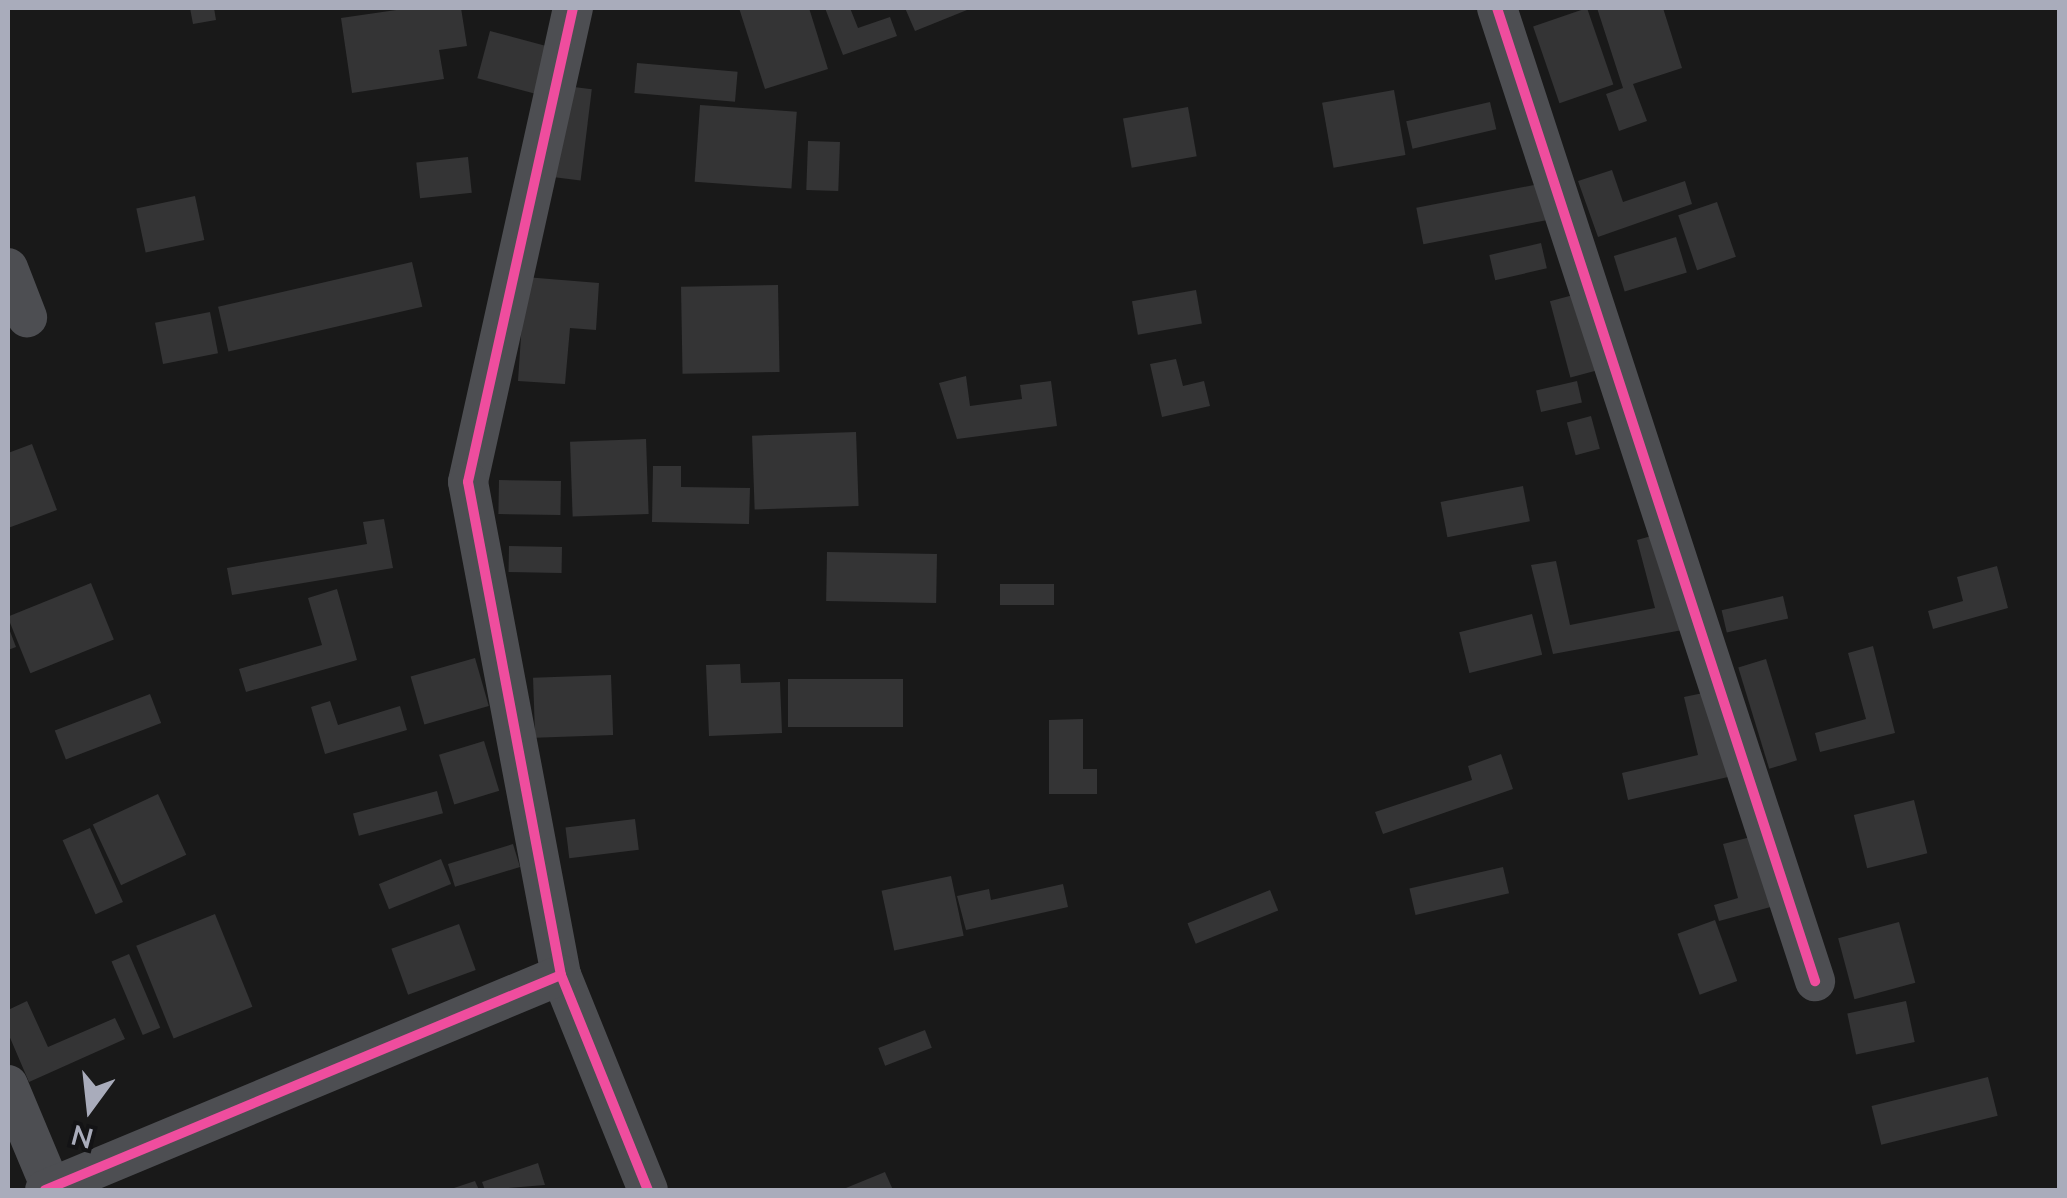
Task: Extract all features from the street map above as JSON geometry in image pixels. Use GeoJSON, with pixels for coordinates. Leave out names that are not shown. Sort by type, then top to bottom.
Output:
{"type":"FeatureCollection","features":[{"type":"Feature","properties":{"kind":"street"},"geometry":{"type":"LineString","coordinates":[[573,8],[468,482],[561,976],[648,1190]]}},
{"type":"Feature","properties":{"kind":"street"},"geometry":{"type":"LineString","coordinates":[[1497,8],[1815,981]]}},
{"type":"Feature","properties":{"kind":"street"},"geometry":{"type":"LineString","coordinates":[[8,268],[26,316]]}},
{"type":"Feature","properties":{"kind":"street"},"geometry":{"type":"LineString","coordinates":[[8,1085],[48,1189],[561,976]]}},
{"type":"Feature","properties":{"kind":"building"},"geometry":{"type":"Polygon","coordinates":[[[190,8],[214,8],[216,20],[193,24],[190,8]]]}},
{"type":"Feature","properties":{"kind":"building"},"geometry":{"type":"Polygon","coordinates":[[[410,8],[461,8],[467,46],[439,50],[444,79],[352,93],[341,18],[410,8]]]}},
{"type":"Feature","properties":{"kind":"building"},"geometry":{"type":"Polygon","coordinates":[[[739,8],[809,8],[828,69],[765,89],[739,8]]]}},
{"type":"Feature","properties":{"kind":"building"},"geometry":{"type":"Polygon","coordinates":[[[825,8],[850,8],[858,28],[890,17],[897,36],[843,55],[825,8]]]}},
{"type":"Feature","properties":{"kind":"building"},"geometry":{"type":"Polygon","coordinates":[[[905,8],[972,8],[915,31],[905,8]]]}},
{"type":"Feature","properties":{"kind":"building"},"geometry":{"type":"Polygon","coordinates":[[[1587,8],[1613,85],[1559,103],[1533,27],[1587,8]]]}},
{"type":"Feature","properties":{"kind":"building"},"geometry":{"type":"Polygon","coordinates":[[[1597,8],[1663,8],[1682,68],[1633,84],[1647,121],[1619,131],[1606,94],[1623,88],[1597,8]]]}},
{"type":"Feature","properties":{"kind":"building"},"geometry":{"type":"Polygon","coordinates":[[[490,31],[548,47],[535,94],[477,78],[490,31]]]}},
{"type":"Feature","properties":{"kind":"building"},"geometry":{"type":"Polygon","coordinates":[[[637,63],[738,72],[735,102],[634,93],[637,63]]]}},
{"type":"Feature","properties":{"kind":"building"},"geometry":{"type":"Polygon","coordinates":[[[566,86],[592,89],[581,180],[555,177],[566,86]]]}},
{"type":"Feature","properties":{"kind":"building"},"geometry":{"type":"Polygon","coordinates":[[[1394,90],[1405,155],[1334,168],[1322,103],[1394,90]]]}},
{"type":"Feature","properties":{"kind":"building"},"geometry":{"type":"Polygon","coordinates":[[[1490,102],[1496,129],[1413,149],[1406,121],[1490,102]]]}},
{"type":"Feature","properties":{"kind":"building"},"geometry":{"type":"Polygon","coordinates":[[[700,105],[797,112],[791,189],[695,182],[700,105]]]}},
{"type":"Feature","properties":{"kind":"building"},"geometry":{"type":"Polygon","coordinates":[[[1188,107],[1197,156],[1132,168],[1123,118],[1188,107]]]}},
{"type":"Feature","properties":{"kind":"building"},"geometry":{"type":"Polygon","coordinates":[[[808,141],[840,142],[838,191],[806,190],[808,141]]]}},
{"type":"Feature","properties":{"kind":"building"},"geometry":{"type":"Polygon","coordinates":[[[468,157],[472,193],[420,198],[416,162],[468,157]]]}},
{"type":"Feature","properties":{"kind":"building"},"geometry":{"type":"Polygon","coordinates":[[[1612,170],[1623,202],[1685,181],[1692,204],[1598,237],[1578,181],[1612,170]]]}},
{"type":"Feature","properties":{"kind":"building"},"geometry":{"type":"Polygon","coordinates":[[[1539,184],[1546,220],[1423,244],[1416,208],[1539,184]]]}},
{"type":"Feature","properties":{"kind":"building"},"geometry":{"type":"Polygon","coordinates":[[[195,196],[204,240],[146,252],[136,208],[195,196]]]}},
{"type":"Feature","properties":{"kind":"building"},"geometry":{"type":"Polygon","coordinates":[[[1717,202],[1736,257],[1697,270],[1678,215],[1717,202]]]}},
{"type":"Feature","properties":{"kind":"building"},"geometry":{"type":"Polygon","coordinates":[[[1676,237],[1687,272],[1625,291],[1614,256],[1676,237]]]}},
{"type":"Feature","properties":{"kind":"building"},"geometry":{"type":"Polygon","coordinates":[[[1541,243],[1547,268],[1495,280],[1489,255],[1541,243]]]}},
{"type":"Feature","properties":{"kind":"building"},"geometry":{"type":"Polygon","coordinates":[[[412,262],[422,307],[228,352],[218,307],[412,262]]]}},
{"type":"Feature","properties":{"kind":"building"},"geometry":{"type":"Polygon","coordinates":[[[525,277],[599,283],[596,330],[570,328],[565,384],[518,381],[525,277]]]}},
{"type":"Feature","properties":{"kind":"building"},"geometry":{"type":"Polygon","coordinates":[[[778,285],[780,372],[683,374],[681,287],[778,285]]]}},
{"type":"Feature","properties":{"kind":"building"},"geometry":{"type":"Polygon","coordinates":[[[1196,290],[1202,323],[1138,335],[1132,301],[1196,290]]]}},
{"type":"Feature","properties":{"kind":"building"},"geometry":{"type":"Polygon","coordinates":[[[1577,294],[1597,370],[1570,378],[1550,301],[1577,294]]]}},
{"type":"Feature","properties":{"kind":"building"},"geometry":{"type":"Polygon","coordinates":[[[210,312],[218,353],[163,364],[155,323],[210,312]]]}},
{"type":"Feature","properties":{"kind":"building"},"geometry":{"type":"Polygon","coordinates":[[[1176,359],[1183,386],[1204,381],[1210,406],[1162,417],[1150,364],[1176,359]]]}},
{"type":"Feature","properties":{"kind":"building"},"geometry":{"type":"Polygon","coordinates":[[[966,376],[970,406],[1022,399],[1020,385],[1051,381],[1057,426],[957,439],[939,383],[966,376]]]}},
{"type":"Feature","properties":{"kind":"building"},"geometry":{"type":"Polygon","coordinates":[[[1577,381],[1582,402],[1541,412],[1536,390],[1577,381]]]}},
{"type":"Feature","properties":{"kind":"building"},"geometry":{"type":"Polygon","coordinates":[[[1591,416],[1600,449],[1576,455],[1567,422],[1591,416]]]}},
{"type":"Feature","properties":{"kind":"building"},"geometry":{"type":"Polygon","coordinates":[[[856,432],[859,506],[755,510],[752,436],[856,432]]]}},
{"type":"Feature","properties":{"kind":"building"},"geometry":{"type":"Polygon","coordinates":[[[646,439],[649,514],[573,517],[570,442],[646,439]]]}},
{"type":"Feature","properties":{"kind":"building"},"geometry":{"type":"Polygon","coordinates":[[[32,444],[57,510],[8,528],[8,453],[32,444]]]}},
{"type":"Feature","properties":{"kind":"building"},"geometry":{"type":"Polygon","coordinates":[[[653,466],[681,466],[681,487],[750,488],[749,524],[652,522],[653,466]]]}},
{"type":"Feature","properties":{"kind":"building"},"geometry":{"type":"Polygon","coordinates":[[[499,480],[561,481],[560,515],[498,514],[499,480]]]}},
{"type":"Feature","properties":{"kind":"building"},"geometry":{"type":"Polygon","coordinates":[[[1523,486],[1530,521],[1447,537],[1441,502],[1523,486]]]}},
{"type":"Feature","properties":{"kind":"building"},"geometry":{"type":"Polygon","coordinates":[[[384,519],[393,568],[232,595],[227,568],[367,544],[363,522],[384,519]]]}},
{"type":"Feature","properties":{"kind":"building"},"geometry":{"type":"Polygon","coordinates":[[[1662,533],[1688,629],[1553,654],[1531,565],[1556,561],[1570,625],[1655,608],[1637,540],[1662,533]]]}},
{"type":"Feature","properties":{"kind":"building"},"geometry":{"type":"Polygon","coordinates":[[[509,546],[562,547],[562,573],[509,572],[509,546]]]}},
{"type":"Feature","properties":{"kind":"building"},"geometry":{"type":"Polygon","coordinates":[[[827,552],[937,554],[936,603],[826,601],[827,552]]]}},
{"type":"Feature","properties":{"kind":"building"},"geometry":{"type":"Polygon","coordinates":[[[1997,566],[2008,608],[1933,629],[1928,611],[1963,601],[1957,577],[1997,566]]]}},
{"type":"Feature","properties":{"kind":"building"},"geometry":{"type":"Polygon","coordinates":[[[91,583],[114,640],[30,673],[8,617],[91,583]]]}},
{"type":"Feature","properties":{"kind":"building"},"geometry":{"type":"Polygon","coordinates":[[[1000,584],[1054,584],[1054,605],[1000,605],[1000,584]]]}},
{"type":"Feature","properties":{"kind":"building"},"geometry":{"type":"Polygon","coordinates":[[[337,589],[357,660],[246,692],[239,669],[322,645],[308,598],[337,589]]]}},
{"type":"Feature","properties":{"kind":"building"},"geometry":{"type":"Polygon","coordinates":[[[1783,596],[1788,618],[1727,633],[1722,610],[1783,596]]]}},
{"type":"Feature","properties":{"kind":"building"},"geometry":{"type":"Polygon","coordinates":[[[1532,614],[1542,655],[1469,673],[1459,632],[1532,614]]]}},
{"type":"Feature","properties":{"kind":"building"},"geometry":{"type":"Polygon","coordinates":[[[8,626],[16,647],[8,650],[8,626]]]}},
{"type":"Feature","properties":{"kind":"building"},"geometry":{"type":"Polygon","coordinates":[[[1873,646],[1895,733],[1820,752],[1815,733],[1866,719],[1848,653],[1873,646]]]}},
{"type":"Feature","properties":{"kind":"building"},"geometry":{"type":"Polygon","coordinates":[[[475,658],[489,706],[424,725],[411,676],[475,658]]]}},
{"type":"Feature","properties":{"kind":"building"},"geometry":{"type":"Polygon","coordinates":[[[1766,659],[1797,760],[1769,769],[1738,667],[1766,659]]]}},
{"type":"Feature","properties":{"kind":"building"},"geometry":{"type":"Polygon","coordinates":[[[740,664],[741,683],[780,682],[782,733],[709,736],[706,665],[740,664]]]}},
{"type":"Feature","properties":{"kind":"building"},"geometry":{"type":"Polygon","coordinates":[[[611,675],[613,735],[535,738],[533,678],[611,675]]]}},
{"type":"Feature","properties":{"kind":"building"},"geometry":{"type":"Polygon","coordinates":[[[788,679],[903,679],[903,727],[788,727],[788,679]]]}},
{"type":"Feature","properties":{"kind":"building"},"geometry":{"type":"Polygon","coordinates":[[[1708,692],[1728,777],[1628,800],[1622,773],[1698,755],[1684,697],[1708,692]]]}},
{"type":"Feature","properties":{"kind":"building"},"geometry":{"type":"Polygon","coordinates":[[[150,694],[161,723],[66,759],[55,731],[150,694]]]}},
{"type":"Feature","properties":{"kind":"building"},"geometry":{"type":"Polygon","coordinates":[[[330,701],[338,725],[400,706],[407,730],[325,754],[311,707],[330,701]]]}},
{"type":"Feature","properties":{"kind":"building"},"geometry":{"type":"Polygon","coordinates":[[[1083,719],[1083,769],[1097,769],[1097,794],[1049,794],[1049,720],[1083,719]]]}},
{"type":"Feature","properties":{"kind":"building"},"geometry":{"type":"Polygon","coordinates":[[[484,741],[499,791],[454,804],[439,755],[484,741]]]}},
{"type":"Feature","properties":{"kind":"building"},"geometry":{"type":"Polygon","coordinates":[[[1501,754],[1513,789],[1383,834],[1375,812],[1472,780],[1468,766],[1501,754]]]}},
{"type":"Feature","properties":{"kind":"building"},"geometry":{"type":"Polygon","coordinates":[[[437,791],[443,813],[359,836],[353,814],[437,791]]]}},
{"type":"Feature","properties":{"kind":"building"},"geometry":{"type":"Polygon","coordinates":[[[158,794],[186,855],[121,885],[93,824],[158,794]]]}},
{"type":"Feature","properties":{"kind":"building"},"geometry":{"type":"Polygon","coordinates":[[[1914,800],[1927,853],[1867,868],[1854,815],[1914,800]]]}},
{"type":"Feature","properties":{"kind":"building"},"geometry":{"type":"Polygon","coordinates":[[[635,819],[639,850],[569,858],[566,828],[635,819]]]}},
{"type":"Feature","properties":{"kind":"building"},"geometry":{"type":"Polygon","coordinates":[[[90,828],[123,902],[96,914],[63,840],[90,828]]]}},
{"type":"Feature","properties":{"kind":"building"},"geometry":{"type":"Polygon","coordinates":[[[1759,835],[1778,905],[1719,921],[1714,905],[1738,898],[1723,844],[1759,835]]]}},
{"type":"Feature","properties":{"kind":"building"},"geometry":{"type":"Polygon","coordinates":[[[513,844],[520,867],[455,887],[448,864],[513,844]]]}},
{"type":"Feature","properties":{"kind":"building"},"geometry":{"type":"Polygon","coordinates":[[[441,859],[451,884],[389,909],[379,884],[441,859]]]}},
{"type":"Feature","properties":{"kind":"building"},"geometry":{"type":"Polygon","coordinates":[[[1503,867],[1509,893],[1416,915],[1409,889],[1503,867]]]}},
{"type":"Feature","properties":{"kind":"building"},"geometry":{"type":"Polygon","coordinates":[[[951,876],[964,936],[894,950],[882,891],[951,876]]]}},
{"type":"Feature","properties":{"kind":"building"},"geometry":{"type":"Polygon","coordinates":[[[1063,884],[1068,907],[966,930],[957,896],[989,889],[991,900],[1063,884]]]}},
{"type":"Feature","properties":{"kind":"building"},"geometry":{"type":"Polygon","coordinates":[[[1270,890],[1278,910],[1196,944],[1187,923],[1270,890]]]}},
{"type":"Feature","properties":{"kind":"building"},"geometry":{"type":"Polygon","coordinates":[[[215,914],[252,1007],[174,1039],[136,946],[215,914]]]}},
{"type":"Feature","properties":{"kind":"building"},"geometry":{"type":"Polygon","coordinates":[[[1715,920],[1737,981],[1700,995],[1677,934],[1715,920]]]}},
{"type":"Feature","properties":{"kind":"building"},"geometry":{"type":"Polygon","coordinates":[[[1899,922],[1915,983],[1854,999],[1838,938],[1899,922]]]}},
{"type":"Feature","properties":{"kind":"building"},"geometry":{"type":"Polygon","coordinates":[[[459,924],[476,970],[408,995],[391,949],[459,924]]]}},
{"type":"Feature","properties":{"kind":"building"},"geometry":{"type":"Polygon","coordinates":[[[129,954],[160,1028],[143,1035],[112,961],[129,954]]]}},
{"type":"Feature","properties":{"kind":"building"},"geometry":{"type":"Polygon","coordinates":[[[27,1001],[48,1047],[115,1018],[125,1039],[29,1082],[8,1033],[8,1010],[27,1001]]]}},
{"type":"Feature","properties":{"kind":"building"},"geometry":{"type":"Polygon","coordinates":[[[1906,1001],[1915,1042],[1856,1055],[1847,1013],[1906,1001]]]}},
{"type":"Feature","properties":{"kind":"building"},"geometry":{"type":"Polygon","coordinates":[[[925,1030],[932,1048],[885,1066],[878,1048],[925,1030]]]}},
{"type":"Feature","properties":{"kind":"building"},"geometry":{"type":"Polygon","coordinates":[[[1988,1077],[1998,1116],[1881,1145],[1872,1106],[1988,1077]]]}},
{"type":"Feature","properties":{"kind":"building"},"geometry":{"type":"Polygon","coordinates":[[[538,1163],[545,1185],[485,1190],[482,1182],[538,1163]]]}},
{"type":"Feature","properties":{"kind":"building"},"geometry":{"type":"Polygon","coordinates":[[[885,1172],[893,1190],[841,1190],[885,1172]]]}},
{"type":"Feature","properties":{"kind":"building"},"geometry":{"type":"Polygon","coordinates":[[[475,1181],[479,1190],[448,1190],[475,1181]]]}},
{"type":"Feature","properties":{"kind":"cycle path"},"geometry":{"type":"LineString","coordinates":[[573,8],[468,482],[561,975],[648,1190]]}},
{"type":"Feature","properties":{"kind":"cycle path"},"geometry":{"type":"LineString","coordinates":[[1497,8],[1815,981]]}},
{"type":"Feature","properties":{"kind":"cycle path"},"geometry":{"type":"LineString","coordinates":[[45,1190],[561,975]]}}]}
